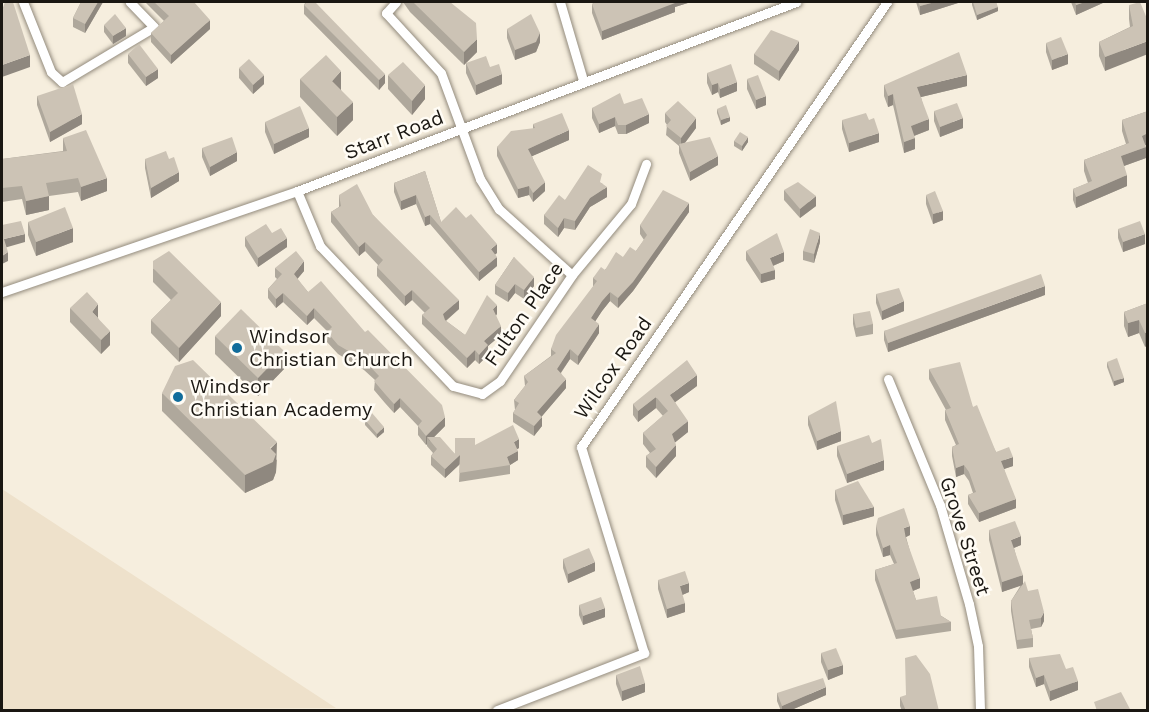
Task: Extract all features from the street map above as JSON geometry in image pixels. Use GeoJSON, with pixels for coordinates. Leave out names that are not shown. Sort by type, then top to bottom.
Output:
{"type":"FeatureCollection","features":[{"type":"Feature","properties":{"kind":"street"},"geometry":{"type":"LineString","coordinates":[[23,2],[51,72],[62,82],[154,27],[130,2]]}},
{"type":"Feature","properties":{"kind":"street"},"geometry":{"type":"LineString","coordinates":[[396,2],[386,13],[441,73],[480,179],[499,209],[572,275]]}},
{"type":"Feature","properties":{"kind":"street"},"geometry":{"type":"LineString","coordinates":[[560,2],[583,80]]}},
{"type":"Feature","properties":{"kind":"street","name":"Starr Road"},"geometry":{"type":"LineString","coordinates":[[2,292],[297,191],[583,80],[796,2]]}},
{"type":"Feature","properties":{"kind":"street","name":"Wilcox Road"},"geometry":{"type":"LineString","coordinates":[[496,711],[644,653],[581,447],[887,2]]}},
{"type":"Feature","properties":{"kind":"street","name":"Fulton Place"},"geometry":{"type":"LineString","coordinates":[[297,191],[320,246],[453,386],[467,392],[482,394],[500,381],[572,275],[631,204],[646,164]]}},
{"type":"Feature","properties":{"kind":"street","name":"Grove Street"},"geometry":{"type":"LineString","coordinates":[[888,379],[940,505],[969,604],[978,646],[980,711]]}},
{"type":"Feature","properties":{"kind":"shaded area"},"geometry":{"type":"Polygon","coordinates":[[[2,489],[336,708],[2,710],[2,489]]]}},
{"type":"Feature","properties":{"kind":"building"},"geometry":{"type":"Polygon","coordinates":[[[5,2],[13,2],[30,55],[2,65],[2,10],[5,2]]]}},
{"type":"Feature","properties":{"kind":"building"},"geometry":{"type":"Polygon","coordinates":[[[81,2],[98,2],[85,24],[73,18],[81,2]]]}},
{"type":"Feature","properties":{"kind":"building"},"geometry":{"type":"Polygon","coordinates":[[[154,2],[194,2],[210,20],[171,55],[151,33],[169,16],[154,2]]]}},
{"type":"Feature","properties":{"kind":"building"},"geometry":{"type":"Polygon","coordinates":[[[307,2],[316,3],[385,74],[379,80],[304,5],[307,2]]]}},
{"type":"Feature","properties":{"kind":"building"},"geometry":{"type":"Polygon","coordinates":[[[413,2],[450,2],[476,23],[477,39],[464,52],[413,2]]]}},
{"type":"Feature","properties":{"kind":"building"},"geometry":{"type":"Polygon","coordinates":[[[596,2],[675,3],[602,31],[592,4],[596,2]]]}},
{"type":"Feature","properties":{"kind":"building"},"geometry":{"type":"Polygon","coordinates":[[[918,2],[935,2],[920,6],[918,2]]]}},
{"type":"Feature","properties":{"kind":"building"},"geometry":{"type":"Polygon","coordinates":[[[973,2],[996,2],[998,7],[977,15],[973,2]]]}},
{"type":"Feature","properties":{"kind":"building"},"geometry":{"type":"Polygon","coordinates":[[[1140,2],[1148,21],[1148,41],[1105,57],[1099,42],[1133,26],[1129,5],[1140,2]]]}},
{"type":"Feature","properties":{"kind":"building"},"geometry":{"type":"Polygon","coordinates":[[[115,14],[126,28],[113,36],[104,25],[115,14]]]}},
{"type":"Feature","properties":{"kind":"building"},"geometry":{"type":"Polygon","coordinates":[[[531,14],[540,33],[536,42],[515,50],[507,29],[531,14]]]}},
{"type":"Feature","properties":{"kind":"building"},"geometry":{"type":"Polygon","coordinates":[[[771,30],[799,41],[779,71],[754,54],[771,30]]]}},
{"type":"Feature","properties":{"kind":"building"},"geometry":{"type":"Polygon","coordinates":[[[1061,37],[1068,54],[1052,60],[1046,43],[1061,37]]]}},
{"type":"Feature","properties":{"kind":"building"},"geometry":{"type":"Polygon","coordinates":[[[139,44],[158,69],[146,77],[128,54],[139,44]]]}},
{"type":"Feature","properties":{"kind":"building"},"geometry":{"type":"Polygon","coordinates":[[[959,52],[967,75],[917,87],[929,119],[911,126],[915,138],[904,142],[893,94],[888,96],[884,85],[959,52]]]}},
{"type":"Feature","properties":{"kind":"building"},"geometry":{"type":"Polygon","coordinates":[[[326,55],[341,71],[332,81],[353,102],[337,117],[300,79],[326,55]]]}},
{"type":"Feature","properties":{"kind":"building"},"geometry":{"type":"Polygon","coordinates":[[[486,56],[490,67],[499,64],[502,74],[476,85],[466,63],[486,56]]]}},
{"type":"Feature","properties":{"kind":"building"},"geometry":{"type":"Polygon","coordinates":[[[249,59],[264,75],[253,85],[239,68],[249,59]]]}},
{"type":"Feature","properties":{"kind":"building"},"geometry":{"type":"Polygon","coordinates":[[[403,62],[425,85],[412,101],[388,75],[403,62]]]}},
{"type":"Feature","properties":{"kind":"building"},"geometry":{"type":"Polygon","coordinates":[[[731,64],[737,82],[720,89],[718,83],[712,85],[707,73],[731,64]]]}},
{"type":"Feature","properties":{"kind":"building"},"geometry":{"type":"Polygon","coordinates":[[[758,75],[766,96],[756,100],[747,79],[758,75]]]}},
{"type":"Feature","properties":{"kind":"building"},"geometry":{"type":"Polygon","coordinates":[[[73,84],[82,114],[50,132],[37,96],[73,84]]]}},
{"type":"Feature","properties":{"kind":"building"},"geometry":{"type":"Polygon","coordinates":[[[620,93],[624,104],[642,98],[649,114],[626,125],[618,125],[615,117],[599,124],[592,108],[620,93]]]}},
{"type":"Feature","properties":{"kind":"building"},"geometry":{"type":"Polygon","coordinates":[[[678,101],[696,118],[681,138],[666,126],[671,120],[665,113],[678,101]]]}},
{"type":"Feature","properties":{"kind":"building"},"geometry":{"type":"Polygon","coordinates":[[[957,103],[963,118],[940,127],[934,111],[957,103]]]}},
{"type":"Feature","properties":{"kind":"building"},"geometry":{"type":"Polygon","coordinates":[[[726,105],[730,117],[721,120],[717,109],[726,105]]]}},
{"type":"Feature","properties":{"kind":"building"},"geometry":{"type":"Polygon","coordinates":[[[300,106],[309,128],[274,144],[265,122],[300,106]]]}},
{"type":"Feature","properties":{"kind":"building"},"geometry":{"type":"Polygon","coordinates":[[[1148,111],[1148,133],[1142,136],[1146,147],[1121,156],[1127,175],[1076,197],[1073,189],[1092,181],[1084,160],[1129,143],[1122,120],[1148,111]]]}},
{"type":"Feature","properties":{"kind":"building"},"geometry":{"type":"Polygon","coordinates":[[[562,113],[569,130],[528,149],[545,182],[533,193],[529,186],[518,189],[497,147],[511,131],[535,128],[533,124],[562,113]]]}},
{"type":"Feature","properties":{"kind":"building"},"geometry":{"type":"Polygon","coordinates":[[[866,113],[869,120],[874,118],[879,133],[849,143],[842,120],[866,113]]]}},
{"type":"Feature","properties":{"kind":"building"},"geometry":{"type":"Polygon","coordinates":[[[86,130],[107,178],[81,187],[78,178],[46,183],[49,196],[26,201],[22,186],[2,188],[2,159],[67,151],[63,138],[86,130]]]}},
{"type":"Feature","properties":{"kind":"building"},"geometry":{"type":"Polygon","coordinates":[[[740,132],[748,137],[742,146],[734,141],[740,132]]]}},
{"type":"Feature","properties":{"kind":"building"},"geometry":{"type":"Polygon","coordinates":[[[232,137],[237,152],[210,167],[202,148],[232,137]]]}},
{"type":"Feature","properties":{"kind":"building"},"geometry":{"type":"Polygon","coordinates":[[[710,137],[718,156],[690,172],[679,144],[710,137]]]}},
{"type":"Feature","properties":{"kind":"building"},"geometry":{"type":"Polygon","coordinates":[[[166,151],[169,159],[174,157],[179,172],[151,188],[145,159],[166,151]]]}},
{"type":"Feature","properties":{"kind":"building"},"geometry":{"type":"Polygon","coordinates":[[[588,165],[602,174],[600,182],[607,187],[590,198],[575,221],[564,218],[558,228],[544,215],[559,195],[565,200],[588,165]]]}},
{"type":"Feature","properties":{"kind":"building"},"geometry":{"type":"Polygon","coordinates":[[[425,171],[441,222],[456,207],[466,218],[471,214],[497,244],[491,249],[497,257],[479,272],[430,215],[425,217],[416,195],[401,201],[394,183],[425,171]]]}},
{"type":"Feature","properties":{"kind":"building"},"geometry":{"type":"Polygon","coordinates":[[[798,182],[816,196],[800,209],[784,190],[798,182]]]}},
{"type":"Feature","properties":{"kind":"building"},"geometry":{"type":"Polygon","coordinates":[[[357,184],[373,215],[459,300],[443,314],[445,320],[465,335],[487,295],[497,305],[493,309],[501,326],[484,341],[488,345],[479,355],[475,350],[467,358],[422,315],[430,308],[412,290],[405,296],[377,267],[383,260],[365,242],[359,247],[331,212],[341,206],[339,195],[357,184]]]}},
{"type":"Feature","properties":{"kind":"building"},"geometry":{"type":"Polygon","coordinates":[[[663,190],[689,203],[633,282],[618,298],[610,292],[602,301],[591,318],[599,324],[578,356],[570,349],[557,369],[566,379],[537,412],[542,417],[534,426],[513,413],[519,403],[514,400],[528,382],[524,376],[556,353],[551,349],[556,335],[597,281],[593,278],[601,267],[605,270],[616,252],[623,257],[630,247],[636,251],[647,235],[640,225],[663,190]]]}},
{"type":"Feature","properties":{"kind":"building"},"geometry":{"type":"Polygon","coordinates":[[[935,191],[943,211],[933,214],[926,195],[935,191]]]}},
{"type":"Feature","properties":{"kind":"building"},"geometry":{"type":"Polygon","coordinates":[[[65,207],[73,228],[36,242],[28,222],[65,207]]]}},
{"type":"Feature","properties":{"kind":"building"},"geometry":{"type":"Polygon","coordinates":[[[21,221],[25,234],[4,239],[8,252],[2,256],[2,225],[21,221]]]}},
{"type":"Feature","properties":{"kind":"building"},"geometry":{"type":"Polygon","coordinates":[[[1140,221],[1145,234],[1123,242],[1118,229],[1140,221]]]}},
{"type":"Feature","properties":{"kind":"building"},"geometry":{"type":"Polygon","coordinates":[[[266,224],[272,233],[281,228],[287,238],[258,258],[245,237],[266,224]]]}},
{"type":"Feature","properties":{"kind":"building"},"geometry":{"type":"Polygon","coordinates":[[[810,229],[820,233],[814,254],[803,251],[810,229]]]}},
{"type":"Feature","properties":{"kind":"building"},"geometry":{"type":"Polygon","coordinates":[[[777,233],[784,252],[770,258],[775,270],[761,274],[746,251],[777,233]]]}},
{"type":"Feature","properties":{"kind":"building"},"geometry":{"type":"Polygon","coordinates":[[[169,251],[221,302],[179,348],[151,320],[178,293],[153,268],[153,261],[169,251]]]}},
{"type":"Feature","properties":{"kind":"building"},"geometry":{"type":"Polygon","coordinates":[[[296,251],[304,261],[294,274],[308,292],[321,281],[365,332],[368,330],[442,405],[445,417],[426,436],[418,426],[422,421],[400,398],[394,404],[374,381],[379,376],[364,360],[338,345],[327,332],[332,327],[314,308],[307,316],[283,293],[276,299],[268,289],[282,274],[275,268],[296,251]]]}},
{"type":"Feature","properties":{"kind":"building"},"geometry":{"type":"Polygon","coordinates":[[[514,257],[534,277],[524,290],[515,284],[508,293],[495,285],[514,257]]]}},
{"type":"Feature","properties":{"kind":"building"},"geometry":{"type":"Polygon","coordinates":[[[1041,274],[1045,286],[888,343],[884,331],[1041,274]]]}},
{"type":"Feature","properties":{"kind":"building"},"geometry":{"type":"Polygon","coordinates":[[[899,288],[904,301],[882,311],[876,294],[899,288]]]}},
{"type":"Feature","properties":{"kind":"building"},"geometry":{"type":"Polygon","coordinates":[[[87,292],[98,304],[92,312],[110,331],[101,340],[70,308],[87,292]]]}},
{"type":"Feature","properties":{"kind":"building"},"geometry":{"type":"Polygon","coordinates":[[[1148,303],[1148,332],[1145,333],[1139,320],[1128,323],[1124,312],[1148,303]]]}},
{"type":"Feature","properties":{"kind":"building"},"geometry":{"type":"Polygon","coordinates":[[[241,309],[284,351],[258,378],[215,336],[241,309]]]}},
{"type":"Feature","properties":{"kind":"building"},"geometry":{"type":"Polygon","coordinates":[[[870,311],[873,324],[856,328],[853,314],[870,311]]]}},
{"type":"Feature","properties":{"kind":"building"},"geometry":{"type":"Polygon","coordinates":[[[1117,358],[1124,378],[1114,381],[1107,362],[1117,358]]]}},
{"type":"Feature","properties":{"kind":"building"},"geometry":{"type":"Polygon","coordinates":[[[193,360],[277,442],[270,448],[276,454],[273,462],[245,475],[162,393],[175,366],[193,360]]]}},
{"type":"Feature","properties":{"kind":"building"},"geometry":{"type":"Polygon","coordinates":[[[687,360],[697,375],[670,395],[688,421],[672,434],[676,445],[656,467],[646,456],[656,449],[643,433],[668,411],[656,397],[638,411],[633,404],[687,360]]]}},
{"type":"Feature","properties":{"kind":"building"},"geometry":{"type":"Polygon","coordinates":[[[960,362],[973,407],[977,405],[996,452],[1009,447],[1013,457],[1001,461],[1016,499],[979,513],[968,495],[976,492],[969,472],[964,465],[956,468],[952,447],[959,444],[945,410],[951,408],[929,369],[960,362]]]}},
{"type":"Feature","properties":{"kind":"building"},"geometry":{"type":"Polygon","coordinates":[[[836,401],[841,431],[817,441],[808,416],[836,401]]]}},
{"type":"Feature","properties":{"kind":"building"},"geometry":{"type":"Polygon","coordinates":[[[372,413],[384,427],[377,434],[365,420],[372,413]]]}},
{"type":"Feature","properties":{"kind":"building"},"geometry":{"type":"Polygon","coordinates":[[[513,425],[519,439],[514,442],[518,451],[507,457],[510,465],[459,473],[460,455],[445,469],[431,456],[437,449],[427,437],[440,437],[455,454],[455,438],[475,438],[475,445],[513,425]]]}},
{"type":"Feature","properties":{"kind":"building"},"geometry":{"type":"Polygon","coordinates":[[[869,435],[872,443],[881,439],[884,460],[847,474],[837,446],[869,435]]]}},
{"type":"Feature","properties":{"kind":"building"},"geometry":{"type":"Polygon","coordinates":[[[858,481],[874,507],[843,515],[835,490],[858,481]]]}},
{"type":"Feature","properties":{"kind":"building"},"geometry":{"type":"Polygon","coordinates":[[[904,508],[910,526],[904,528],[906,539],[920,578],[910,582],[916,600],[937,596],[941,616],[951,622],[896,630],[875,570],[897,563],[890,545],[883,548],[876,526],[878,518],[904,508]]]}},
{"type":"Feature","properties":{"kind":"building"},"geometry":{"type":"Polygon","coordinates":[[[1015,521],[1021,536],[1011,540],[1023,575],[1002,582],[989,530],[1015,521]]]}},
{"type":"Feature","properties":{"kind":"building"},"geometry":{"type":"Polygon","coordinates":[[[589,548],[595,562],[568,574],[563,559],[589,548]]]}},
{"type":"Feature","properties":{"kind":"building"},"geometry":{"type":"Polygon","coordinates":[[[685,571],[689,583],[680,586],[685,603],[667,609],[658,580],[685,571]]]}},
{"type":"Feature","properties":{"kind":"building"},"geometry":{"type":"Polygon","coordinates":[[[1025,581],[1028,591],[1038,589],[1044,612],[1041,618],[1029,620],[1033,638],[1017,640],[1011,601],[1025,581]]]}},
{"type":"Feature","properties":{"kind":"building"},"geometry":{"type":"Polygon","coordinates":[[[601,597],[605,608],[583,616],[579,605],[601,597]]]}},
{"type":"Feature","properties":{"kind":"building"},"geometry":{"type":"Polygon","coordinates":[[[836,648],[843,665],[828,670],[821,653],[836,648]]]}},
{"type":"Feature","properties":{"kind":"building"},"geometry":{"type":"Polygon","coordinates":[[[1060,654],[1066,669],[1073,667],[1078,681],[1050,691],[1044,675],[1036,678],[1029,658],[1060,654]]]}},
{"type":"Feature","properties":{"kind":"building"},"geometry":{"type":"Polygon","coordinates":[[[916,655],[930,674],[939,711],[906,711],[900,697],[906,695],[905,658],[916,655]]]}},
{"type":"Feature","properties":{"kind":"building"},"geometry":{"type":"Polygon","coordinates":[[[640,666],[645,683],[622,691],[616,675],[640,666]]]}},
{"type":"Feature","properties":{"kind":"building"},"geometry":{"type":"Polygon","coordinates":[[[823,678],[826,687],[782,706],[777,693],[823,678]]]}},
{"type":"Feature","properties":{"kind":"building"},"geometry":{"type":"Polygon","coordinates":[[[1121,692],[1131,711],[1097,711],[1094,702],[1121,692]]]}},
{"type":"Feature","properties":{"kind":"place","name":"Windsor Christian Church"},"geometry":{"type":"Point","coordinates":[237,348]}},
{"type":"Feature","properties":{"kind":"place","name":"Windsor Christian Academy"},"geometry":{"type":"Point","coordinates":[178,397]}}]}
